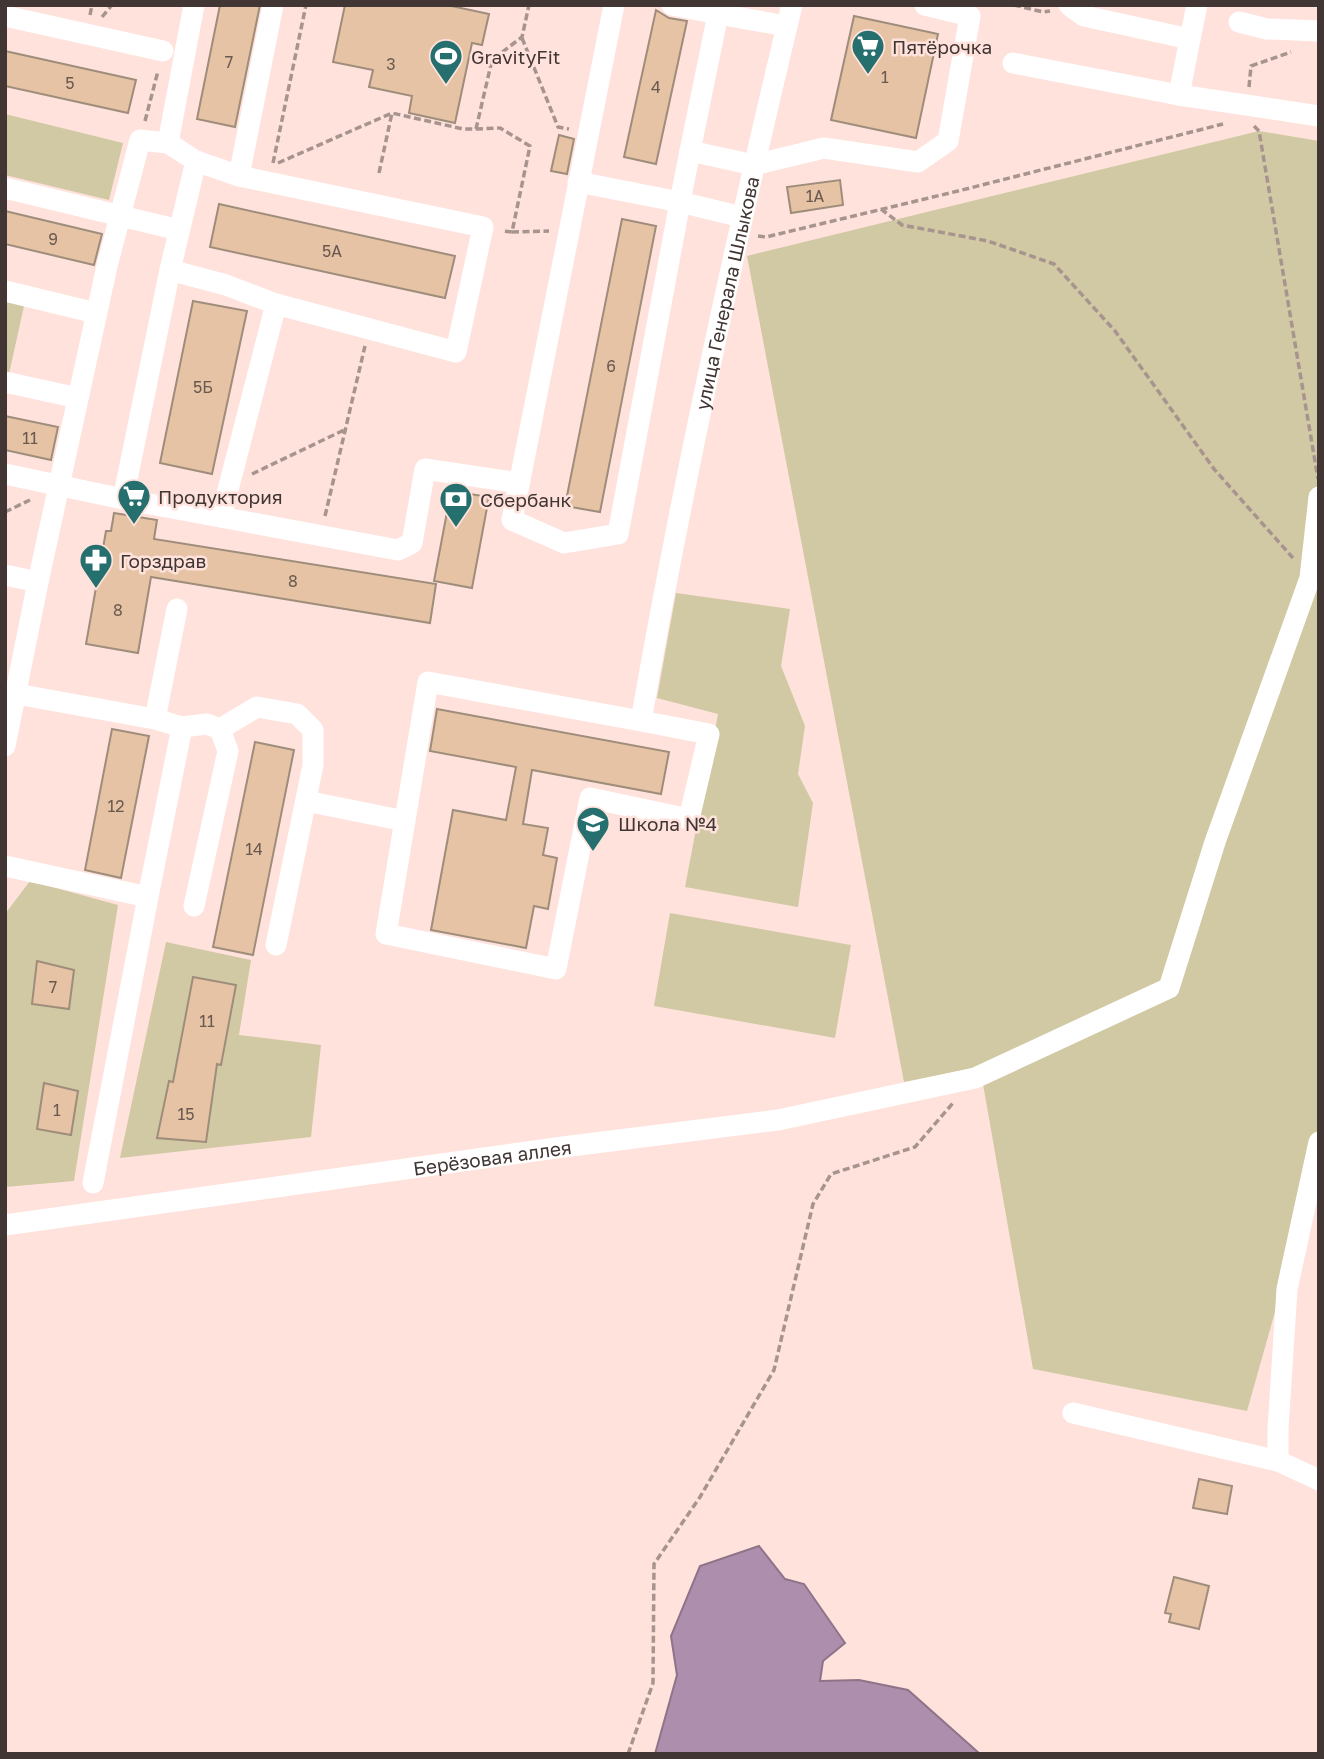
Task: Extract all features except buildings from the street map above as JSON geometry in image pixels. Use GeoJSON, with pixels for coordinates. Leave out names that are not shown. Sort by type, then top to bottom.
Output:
{"type":"FeatureCollection","features":[{"type":"Feature","properties":{"kind":"street"},"geometry":{"type":"LineString","coordinates":[[168,144],[194,5]]}},
{"type":"Feature","properties":{"kind":"street"},"geometry":{"type":"LineString","coordinates":[[239,176],[273,5]]}},
{"type":"Feature","properties":{"kind":"street"},"geometry":{"type":"LineString","coordinates":[[614,5],[512,520],[564,543],[618,534],[718,13]]}},
{"type":"Feature","properties":{"kind":"street"},"geometry":{"type":"LineString","coordinates":[[672,5],[787,26]]}},
{"type":"Feature","properties":{"kind":"street","name":"улица Генерала Шлыкова"},"geometry":{"type":"LineString","coordinates":[[641,721],[665,582],[740,227],[792,5]]}},
{"type":"Feature","properties":{"kind":"street"},"geometry":{"type":"LineString","coordinates":[[690,151],[754,164],[824,148],[918,162],[948,141],[970,16],[925,5]]}},
{"type":"Feature","properties":{"kind":"street"},"geometry":{"type":"LineString","coordinates":[[1179,95],[1196,5]]}},
{"type":"Feature","properties":{"kind":"street"},"geometry":{"type":"LineString","coordinates":[[1071,6],[1084,16],[1191,39]]}},
{"type":"Feature","properties":{"kind":"street"},"geometry":{"type":"LineString","coordinates":[[5,16],[163,51]]}},
{"type":"Feature","properties":{"kind":"street"},"geometry":{"type":"LineString","coordinates":[[1239,22],[1267,29],[1319,31]]}},
{"type":"Feature","properties":{"kind":"street"},"geometry":{"type":"LineString","coordinates":[[1013,63],[1179,95],[1246,111],[1319,116]]}},
{"type":"Feature","properties":{"kind":"street"},"geometry":{"type":"LineString","coordinates":[[5,747],[11,693],[60,484],[96,313],[140,140],[168,144],[196,161],[239,176],[483,227],[456,352],[276,304],[226,285],[170,270]]}},
{"type":"Feature","properties":{"kind":"street"},"geometry":{"type":"LineString","coordinates":[[123,499],[170,270],[196,161]]}},
{"type":"Feature","properties":{"kind":"street"},"geometry":{"type":"LineString","coordinates":[[578,182],[680,202],[740,227]]}},
{"type":"Feature","properties":{"kind":"street"},"geometry":{"type":"LineString","coordinates":[[5,188],[179,230]]}},
{"type":"Feature","properties":{"kind":"street"},"geometry":{"type":"LineString","coordinates":[[5,291],[96,313]]}},
{"type":"Feature","properties":{"kind":"street"},"geometry":{"type":"LineString","coordinates":[[221,517],[276,304]]}},
{"type":"Feature","properties":{"kind":"street"},"geometry":{"type":"LineString","coordinates":[[5,382],[78,398]]}},
{"type":"Feature","properties":{"kind":"street"},"geometry":{"type":"LineString","coordinates":[[5,474],[123,499],[398,550],[412,543],[425,469],[519,483]]}},
{"type":"Feature","properties":{"kind":"street","name":"Берёзовая аллея"},"geometry":{"type":"LineString","coordinates":[[5,1225],[563,1147],[778,1120],[975,1078],[1169,988],[1215,842],[1310,578],[1319,497]]}},
{"type":"Feature","properties":{"kind":"street"},"geometry":{"type":"LineString","coordinates":[[5,575],[38,582]]}},
{"type":"Feature","properties":{"kind":"street"},"geometry":{"type":"LineString","coordinates":[[155,719],[177,609]]}},
{"type":"Feature","properties":{"kind":"street"},"geometry":{"type":"LineString","coordinates":[[428,682],[641,721],[709,734],[689,819],[590,798],[556,969],[386,934],[428,682]]}},
{"type":"Feature","properties":{"kind":"street"},"geometry":{"type":"LineString","coordinates":[[11,693],[155,719],[182,727],[208,724],[220,729],[228,751],[194,906]]}},
{"type":"Feature","properties":{"kind":"street"},"geometry":{"type":"LineString","coordinates":[[220,729],[257,708],[297,714],[313,730],[313,765],[276,945]]}},
{"type":"Feature","properties":{"kind":"street"},"geometry":{"type":"LineString","coordinates":[[93,1183],[182,727]]}},
{"type":"Feature","properties":{"kind":"street"},"geometry":{"type":"LineString","coordinates":[[306,801],[405,821]]}},
{"type":"Feature","properties":{"kind":"street"},"geometry":{"type":"LineString","coordinates":[[5,866],[148,897]]}},
{"type":"Feature","properties":{"kind":"street"},"geometry":{"type":"LineString","coordinates":[[1278,1461],[1287,1289],[1319,1142]]}},
{"type":"Feature","properties":{"kind":"street"},"geometry":{"type":"LineString","coordinates":[[1073,1413],[1278,1461],[1319,1480]]}},
{"type":"Feature","properties":{"kind":"path"},"geometry":{"type":"LineString","coordinates":[[306,5],[273,165],[392,113],[463,129],[500,128],[530,146],[512,232]]}},
{"type":"Feature","properties":{"kind":"path"},"geometry":{"type":"LineString","coordinates":[[529,5],[522,37],[558,127],[589,132]]}},
{"type":"Feature","properties":{"kind":"path"},"geometry":{"type":"LineString","coordinates":[[1014,5],[1043,12],[1071,6]]}},
{"type":"Feature","properties":{"kind":"path"},"geometry":{"type":"LineString","coordinates":[[476,129],[492,60],[522,37]]}},
{"type":"Feature","properties":{"kind":"path"},"geometry":{"type":"LineString","coordinates":[[1296,49],[1251,66],[1246,111],[1259,131],[1319,485]]}},
{"type":"Feature","properties":{"kind":"path"},"geometry":{"type":"LineString","coordinates":[[140,140],[163,51]]}},
{"type":"Feature","properties":{"kind":"path"},"geometry":{"type":"LineString","coordinates":[[740,227],[766,237],[1129,149],[1246,111]]}},
{"type":"Feature","properties":{"kind":"path"},"geometry":{"type":"LineString","coordinates":[[379,173],[392,113]]}},
{"type":"Feature","properties":{"kind":"path"},"geometry":{"type":"LineString","coordinates":[[881,209],[902,225],[988,241],[1054,264],[1115,331],[1214,469],[1310,578]]}},
{"type":"Feature","properties":{"kind":"path"},"geometry":{"type":"LineString","coordinates":[[483,227],[512,232],[569,230]]}},
{"type":"Feature","properties":{"kind":"path"},"geometry":{"type":"LineString","coordinates":[[321,535],[369,330]]}},
{"type":"Feature","properties":{"kind":"path"},"geometry":{"type":"LineString","coordinates":[[228,486],[344,430]]}},
{"type":"Feature","properties":{"kind":"path"},"geometry":{"type":"LineString","coordinates":[[628,1754],[653,1683],[653,1564],[700,1497],[774,1370],[813,1204],[831,1174],[915,1147],[975,1078]]}},
{"type":"Feature","properties":{"kind":"shaded area"},"geometry":{"type":"Polygon","coordinates":[[[5,114],[123,143],[109,200],[5,175],[5,114]]]}},
{"type":"Feature","properties":{"kind":"shaded area"},"geometry":{"type":"Polygon","coordinates":[[[1259,131],[1319,141],[1319,1156],[1247,1411],[1033,1369],[980,1067],[904,1082],[747,256],[1259,131]]]}},
{"type":"Feature","properties":{"kind":"shaded area"},"geometry":{"type":"Polygon","coordinates":[[[5,301],[24,306],[9,374],[5,373],[5,301]]]}},
{"type":"Feature","properties":{"kind":"shaded area"},"geometry":{"type":"Polygon","coordinates":[[[676,593],[790,609],[781,666],[805,726],[798,774],[813,803],[798,907],[685,887],[718,714],[657,698],[676,593]]]}},
{"type":"Feature","properties":{"kind":"shaded area"},"geometry":{"type":"Polygon","coordinates":[[[30,881],[118,905],[74,1181],[5,1187],[5,914],[30,881]]]}},
{"type":"Feature","properties":{"kind":"shaded area"},"geometry":{"type":"Polygon","coordinates":[[[670,913],[851,945],[835,1038],[654,1006],[670,913]]]}},
{"type":"Feature","properties":{"kind":"shaded area"},"geometry":{"type":"Polygon","coordinates":[[[166,942],[251,960],[239,1035],[321,1045],[311,1137],[120,1158],[166,942]]]}},
{"type":"Feature","properties":{"kind":"shaded area"},"geometry":{"type":"Polygon","coordinates":[[[759,1546],[785,1579],[804,1584],[845,1643],[823,1661],[820,1681],[859,1680],[908,1690],[980,1754],[655,1754],[677,1675],[671,1636],[700,1566],[759,1546]]]}},
{"type":"Feature","properties":{"kind":"place","name":"Пятёрочка"},"geometry":{"type":"Point","coordinates":[868,76]}},
{"type":"Feature","properties":{"kind":"place","name":"GravityFit"},"geometry":{"type":"Point","coordinates":[446,86]}},
{"type":"Feature","properties":{"kind":"place","name":"Продуктория"},"geometry":{"type":"Point","coordinates":[134,526]}},
{"type":"Feature","properties":{"kind":"place","name":"Сбербанк"},"geometry":{"type":"Point","coordinates":[456,529]}},
{"type":"Feature","properties":{"kind":"place","name":"Горздрав"},"geometry":{"type":"Point","coordinates":[96,590]}},
{"type":"Feature","properties":{"kind":"place","name":"Школа №4"},"geometry":{"type":"Point","coordinates":[593,853]}}]}
